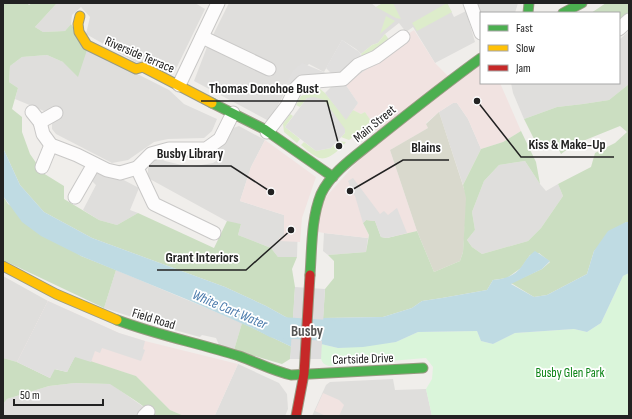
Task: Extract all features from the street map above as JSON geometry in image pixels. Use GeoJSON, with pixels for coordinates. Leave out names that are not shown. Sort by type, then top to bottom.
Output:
{"type":"FeatureCollection","features":[{"type":"Feature","properties":{"kind":"street"},"geometry":{"type":"LineString","coordinates":[[179,85],[218,3]]}},
{"type":"Feature","properties":{"kind":"street"},"geometry":{"type":"LineString","coordinates":[[470,3],[480,30]]}},
{"type":"Feature","properties":{"kind":"street"},"geometry":{"type":"LineString","coordinates":[[558,3],[562,12]]}},
{"type":"Feature","properties":{"kind":"street"},"geometry":{"type":"LineString","coordinates":[[565,12],[582,3]]}},
{"type":"Feature","properties":{"kind":"street","name":"Riverside Terrace"},"geometry":{"type":"LineString","coordinates":[[80,16],[77,24],[82,40],[88,46],[136,69],[144,67],[233,113],[267,132],[333,177]]}},
{"type":"Feature","properties":{"kind":"street"},"geometry":{"type":"LineString","coordinates":[[620,28],[629,20]]}},
{"type":"Feature","properties":{"kind":"street"},"geometry":{"type":"LineString","coordinates":[[202,37],[269,69]]}},
{"type":"Feature","properties":{"kind":"street"},"geometry":{"type":"LineString","coordinates":[[267,132],[286,106],[296,88],[302,82],[342,79],[358,65],[376,56],[403,37]]}},
{"type":"Feature","properties":{"kind":"street","name":"Main Street"},"geometry":{"type":"LineString","coordinates":[[296,416],[304,374],[314,221],[316,208],[322,192],[333,177],[354,156],[424,100],[480,59]]}},
{"type":"Feature","properties":{"kind":"street"},"geometry":{"type":"LineString","coordinates":[[32,112],[40,122],[43,134],[52,145],[77,155],[107,170],[120,173],[137,168],[151,154],[169,149],[206,149],[220,139],[233,113]]}},
{"type":"Feature","properties":{"kind":"street"},"geometry":{"type":"LineString","coordinates":[[40,122],[56,113]]}},
{"type":"Feature","properties":{"kind":"street"},"geometry":{"type":"LineString","coordinates":[[42,167],[52,145]]}},
{"type":"Feature","properties":{"kind":"street"},"geometry":{"type":"LineString","coordinates":[[75,197],[94,164]]}},
{"type":"Feature","properties":{"kind":"street"},"geometry":{"type":"LineString","coordinates":[[137,168],[154,204],[214,233]]}},
{"type":"Feature","properties":{"kind":"street","name":"Field Road"},"geometry":{"type":"LineString","coordinates":[[3,266],[34,284],[108,318],[149,332],[232,354],[282,374],[304,374]]}},
{"type":"Feature","properties":{"kind":"street","name":"Cartside Drive"},"geometry":{"type":"LineString","coordinates":[[304,374],[423,368]]}},
{"type":"Feature","properties":{"kind":"shaded area"},"geometry":{"type":"Polygon","coordinates":[[[57,3],[195,3],[205,9],[175,71],[151,59],[137,63],[86,34],[90,17],[81,7],[72,15],[71,24],[65,31],[43,32],[35,27],[57,3]]]}},
{"type":"Feature","properties":{"kind":"shaded area"},"geometry":{"type":"Polygon","coordinates":[[[229,3],[371,3],[376,7],[383,3],[447,3],[454,17],[466,11],[475,42],[435,63],[413,27],[406,32],[399,23],[385,34],[378,43],[372,45],[361,54],[342,40],[324,72],[309,64],[284,87],[284,94],[273,114],[267,120],[194,81],[207,47],[229,3]]]}},
{"type":"Feature","properties":{"kind":"shaded area"},"geometry":{"type":"Polygon","coordinates":[[[474,3],[518,3],[515,12],[480,12],[480,20],[474,3]]]}},
{"type":"Feature","properties":{"kind":"shaded area"},"geometry":{"type":"Polygon","coordinates":[[[414,30],[435,63],[451,79],[480,59],[480,84],[500,84],[521,131],[503,142],[481,149],[468,119],[457,103],[453,103],[426,123],[428,128],[390,150],[417,231],[397,236],[363,223],[369,235],[368,238],[313,231],[316,208],[380,136],[365,112],[361,114],[353,110],[358,103],[345,84],[366,69],[366,62],[414,30]]]}},
{"type":"Feature","properties":{"kind":"shaded area"},"geometry":{"type":"Polygon","coordinates":[[[629,31],[629,84],[609,100],[557,107],[524,119],[513,93],[511,84],[620,84],[620,39],[629,31]]]}},
{"type":"Feature","properties":{"kind":"shaded area"},"geometry":{"type":"Polygon","coordinates":[[[342,40],[359,52],[367,69],[345,84],[358,103],[346,120],[325,93],[333,85],[331,73],[326,68],[342,40]]]}},
{"type":"Feature","properties":{"kind":"shaded area"},"geometry":{"type":"Polygon","coordinates":[[[87,50],[90,50],[169,90],[184,104],[217,119],[212,131],[204,138],[168,139],[154,142],[128,160],[112,163],[56,134],[52,129],[52,124],[61,112],[59,106],[44,111],[15,99],[18,88],[9,82],[10,66],[22,57],[47,55],[63,62],[87,50]]]}},
{"type":"Feature","properties":{"kind":"shaded area"},"geometry":{"type":"Polygon","coordinates":[[[302,63],[326,73],[322,85],[299,93],[296,97],[284,94],[284,87],[293,70],[302,63]]]}},
{"type":"Feature","properties":{"kind":"shaded area"},"geometry":{"type":"Polygon","coordinates":[[[314,97],[324,100],[345,129],[345,133],[331,148],[316,151],[285,127],[307,98],[314,97]]]}},
{"type":"Feature","properties":{"kind":"shaded area"},"geometry":{"type":"Polygon","coordinates":[[[453,103],[457,103],[468,119],[481,149],[463,185],[439,112],[453,103]]]}},
{"type":"Feature","properties":{"kind":"shaded area"},"geometry":{"type":"Polygon","coordinates":[[[439,112],[467,198],[463,252],[460,261],[434,272],[417,231],[390,150],[428,128],[426,124],[439,112]]]}},
{"type":"Feature","properties":{"kind":"shaded area"},"geometry":{"type":"Polygon","coordinates":[[[239,126],[265,140],[251,167],[240,201],[284,215],[298,224],[297,257],[278,257],[271,248],[238,235],[241,224],[230,223],[148,178],[148,168],[154,159],[160,158],[165,161],[190,167],[213,163],[219,159],[218,150],[233,128],[239,126]]]}},
{"type":"Feature","properties":{"kind":"shaded area"},"geometry":{"type":"Polygon","coordinates":[[[265,140],[316,177],[302,218],[300,242],[279,241],[279,238],[284,237],[284,215],[240,201],[251,167],[265,140]]]}},
{"type":"Feature","properties":{"kind":"shaded area"},"geometry":{"type":"Polygon","coordinates":[[[525,161],[546,191],[558,184],[563,196],[541,228],[528,241],[482,254],[472,247],[467,240],[475,230],[472,212],[484,181],[499,165],[525,161]]]}},
{"type":"Feature","properties":{"kind":"shaded area"},"geometry":{"type":"Polygon","coordinates":[[[95,173],[118,177],[139,188],[130,210],[138,213],[117,225],[99,220],[83,210],[96,185],[89,178],[95,173]]]}},
{"type":"Feature","properties":{"kind":"shaded area"},"geometry":{"type":"Polygon","coordinates":[[[353,178],[380,214],[384,211],[388,215],[397,208],[407,233],[387,238],[381,237],[375,221],[366,220],[363,223],[355,196],[348,181],[353,178]]]}},
{"type":"Feature","properties":{"kind":"shaded area"},"geometry":{"type":"Polygon","coordinates":[[[324,233],[368,238],[366,252],[328,255],[323,251],[324,233]]]}},
{"type":"Feature","properties":{"kind":"shaded area"},"geometry":{"type":"Polygon","coordinates":[[[116,270],[242,323],[234,350],[219,345],[216,338],[202,335],[200,337],[104,308],[116,270]]]}},
{"type":"Feature","properties":{"kind":"shaded area"},"geometry":{"type":"Polygon","coordinates":[[[3,276],[48,301],[17,362],[3,358],[3,276]]]}},
{"type":"Feature","properties":{"kind":"shaded area"},"geometry":{"type":"Polygon","coordinates":[[[48,301],[119,333],[238,364],[215,415],[184,416],[170,410],[136,376],[75,357],[17,362],[48,301]]]}},
{"type":"Feature","properties":{"kind":"shaded area"},"geometry":{"type":"Polygon","coordinates":[[[48,301],[119,333],[145,341],[143,349],[145,350],[141,361],[102,348],[100,353],[95,351],[91,362],[75,357],[67,372],[55,369],[50,378],[17,362],[48,301]]]}},
{"type":"Feature","properties":{"kind":"shaded area"},"geometry":{"type":"Polygon","coordinates":[[[238,364],[279,383],[287,394],[288,409],[285,416],[215,415],[238,364]]]}},
{"type":"Feature","properties":{"kind":"shaded area"},"geometry":{"type":"Polygon","coordinates":[[[393,379],[395,390],[426,389],[432,416],[312,416],[326,385],[330,382],[393,379]]]}},
{"type":"Feature","properties":{"kind":"shaded area"},"geometry":{"type":"Polygon","coordinates":[[[75,383],[111,384],[145,408],[137,416],[3,416],[3,404],[7,399],[49,386],[75,383]]]}},
{"type":"Feature","properties":{"kind":"shaded area"},"geometry":{"type":"Polygon","coordinates":[[[323,393],[339,400],[344,405],[339,416],[326,416],[315,411],[323,393]]]}},
{"type":"Feature","properties":{"kind":"green space"},"geometry":{"type":"Polygon","coordinates":[[[3,3],[27,3],[29,5],[32,3],[57,3],[35,27],[43,32],[65,31],[71,24],[87,50],[78,77],[63,62],[47,55],[22,57],[10,66],[9,82],[18,88],[12,109],[22,117],[22,132],[30,154],[43,173],[64,186],[64,199],[99,220],[117,225],[138,213],[214,248],[227,221],[241,224],[238,235],[271,248],[278,257],[297,257],[292,269],[295,287],[293,321],[266,306],[225,287],[92,238],[44,212],[20,185],[3,148],[3,3]]]}},
{"type":"Feature","properties":{"kind":"green space"},"geometry":{"type":"Polygon","coordinates":[[[383,3],[393,3],[401,19],[396,18],[376,7],[383,3]]]}},
{"type":"Feature","properties":{"kind":"green space"},"geometry":{"type":"Polygon","coordinates":[[[447,3],[452,12],[417,31],[412,23],[447,3]]]}},
{"type":"Feature","properties":{"kind":"green space"},"geometry":{"type":"Polygon","coordinates":[[[606,3],[629,3],[629,12],[620,18],[620,12],[592,12],[606,3]]]}},
{"type":"Feature","properties":{"kind":"green space"},"geometry":{"type":"Polygon","coordinates":[[[386,16],[395,21],[380,34],[386,16]]]}},
{"type":"Feature","properties":{"kind":"green space"},"geometry":{"type":"Polygon","coordinates":[[[385,34],[390,41],[370,56],[362,57],[361,54],[372,45],[378,43],[385,34]]]}},
{"type":"Feature","properties":{"kind":"green space"},"geometry":{"type":"Polygon","coordinates":[[[629,84],[629,222],[626,222],[594,251],[587,274],[547,295],[534,297],[511,283],[542,269],[550,262],[539,253],[530,255],[521,268],[507,278],[493,280],[487,290],[422,301],[412,308],[383,317],[323,318],[325,289],[334,278],[334,261],[328,255],[366,252],[369,235],[363,223],[366,220],[375,221],[381,237],[387,238],[417,231],[434,272],[460,261],[463,252],[466,198],[463,185],[481,149],[503,142],[521,131],[536,162],[540,184],[525,161],[499,165],[484,181],[472,212],[475,230],[467,240],[472,247],[482,254],[528,241],[541,228],[563,196],[558,184],[591,167],[595,153],[615,143],[627,132],[620,126],[573,145],[561,154],[555,142],[540,148],[524,119],[557,107],[609,100],[629,84]]]}},
{"type":"Feature","properties":{"kind":"green space"},"geometry":{"type":"Polygon","coordinates":[[[320,89],[346,119],[353,110],[361,114],[365,112],[371,121],[349,140],[341,137],[345,133],[307,98],[300,107],[296,105],[301,96],[320,89]]]}},
{"type":"Feature","properties":{"kind":"green space"},"geometry":{"type":"Polygon","coordinates":[[[290,114],[293,116],[285,127],[300,139],[297,143],[284,132],[283,124],[290,114]]]}},
{"type":"Feature","properties":{"kind":"green space"},"geometry":{"type":"Polygon","coordinates":[[[338,141],[346,142],[333,154],[325,158],[315,156],[301,145],[304,142],[316,151],[331,148],[338,141]]]}},
{"type":"Feature","properties":{"kind":"green space"},"geometry":{"type":"Polygon","coordinates":[[[3,196],[8,204],[81,256],[116,270],[104,308],[3,260],[3,196]]]}},
{"type":"Feature","properties":{"kind":"green space","name":"Busby Glen Park"},"geometry":{"type":"Polygon","coordinates":[[[629,273],[629,416],[432,416],[426,389],[432,379],[433,367],[426,358],[329,366],[325,365],[322,361],[321,344],[338,348],[396,342],[418,332],[477,331],[481,341],[493,344],[515,333],[574,329],[587,332],[601,323],[623,276],[629,273]]]}},
{"type":"Feature","properties":{"kind":"green space"},"geometry":{"type":"Polygon","coordinates":[[[242,323],[292,347],[290,359],[282,364],[234,350],[242,323]]]}},
{"type":"Feature","properties":{"kind":"green space"},"geometry":{"type":"Polygon","coordinates":[[[75,356],[136,376],[170,410],[184,416],[157,416],[110,384],[75,383],[49,386],[7,399],[3,404],[3,358],[17,362],[50,378],[54,369],[67,372],[75,356]]]}},
{"type":"Feature","properties":{"kind":"water"},"geometry":{"type":"Polygon","coordinates":[[[3,148],[20,185],[44,212],[92,238],[225,287],[266,306],[293,321],[292,347],[186,299],[81,256],[41,236],[22,222],[3,196],[3,148]]]}},
{"type":"Feature","properties":{"kind":"water"},"geometry":{"type":"Polygon","coordinates":[[[629,222],[629,273],[623,276],[601,323],[587,332],[574,329],[515,333],[493,344],[481,341],[477,331],[418,332],[396,342],[363,347],[338,348],[321,344],[323,318],[383,317],[412,308],[422,301],[487,290],[493,280],[506,278],[513,275],[535,251],[550,261],[542,269],[511,284],[534,297],[547,295],[587,274],[594,251],[608,231],[629,222]]]}},
{"type":"Feature","properties":{"kind":"pier"},"geometry":{"type":"Polygon","coordinates":[[[295,287],[325,289],[321,359],[290,359],[295,287]]]}},
{"type":"Feature","properties":{"kind":"waterway","name":"White Cart Water"},"geometry":{"type":"LineString","coordinates":[[266,323],[273,327],[351,332]]}},
{"type":"Feature","properties":{"kind":"traffic: fast"},"geometry":{"type":"LineString","coordinates":[[528,12],[529,3]]}},
{"type":"Feature","properties":{"kind":"traffic: fast"},"geometry":{"type":"LineString","coordinates":[[565,12],[582,3]]}},
{"type":"Feature","properties":{"kind":"traffic: fast"},"geometry":{"type":"LineString","coordinates":[[310,275],[312,234],[315,213],[321,194],[331,178],[353,158],[480,59]]}},
{"type":"Feature","properties":{"kind":"traffic: fast"},"geometry":{"type":"LineString","coordinates":[[212,103],[264,129],[333,177]]}},
{"type":"Feature","properties":{"kind":"traffic: fast"},"geometry":{"type":"LineString","coordinates":[[117,320],[239,356],[271,369],[291,375],[423,368]]}},
{"type":"Feature","properties":{"kind":"traffic: slow"},"geometry":{"type":"LineString","coordinates":[[80,16],[78,24],[79,32],[87,45],[136,69],[143,67],[212,103]]}},
{"type":"Feature","properties":{"kind":"traffic: slow"},"geometry":{"type":"LineString","coordinates":[[3,266],[56,294],[117,320]]}},
{"type":"Feature","properties":{"kind":"traffic: jam"},"geometry":{"type":"LineString","coordinates":[[296,416],[304,374],[310,275]]}},
{"type":"Feature","properties":{"kind":"place","name":"Kiss & Make-Up"},"geometry":{"type":"Point","coordinates":[477,101]}},
{"type":"Feature","properties":{"kind":"place","name":"Thomas Donohoe Bust"},"geometry":{"type":"Point","coordinates":[339,146]}},
{"type":"Feature","properties":{"kind":"place","name":"Blains"},"geometry":{"type":"Point","coordinates":[350,191]}},
{"type":"Feature","properties":{"kind":"place","name":"Busby Library"},"geometry":{"type":"Point","coordinates":[271,192]}},
{"type":"Feature","properties":{"kind":"place","name":"Grant Interiors"},"geometry":{"type":"Point","coordinates":[291,230]}},
{"type":"Feature","properties":{"kind":"district","name":"Busby"},"geometry":{"type":"Point","coordinates":[307,331]}}]}
